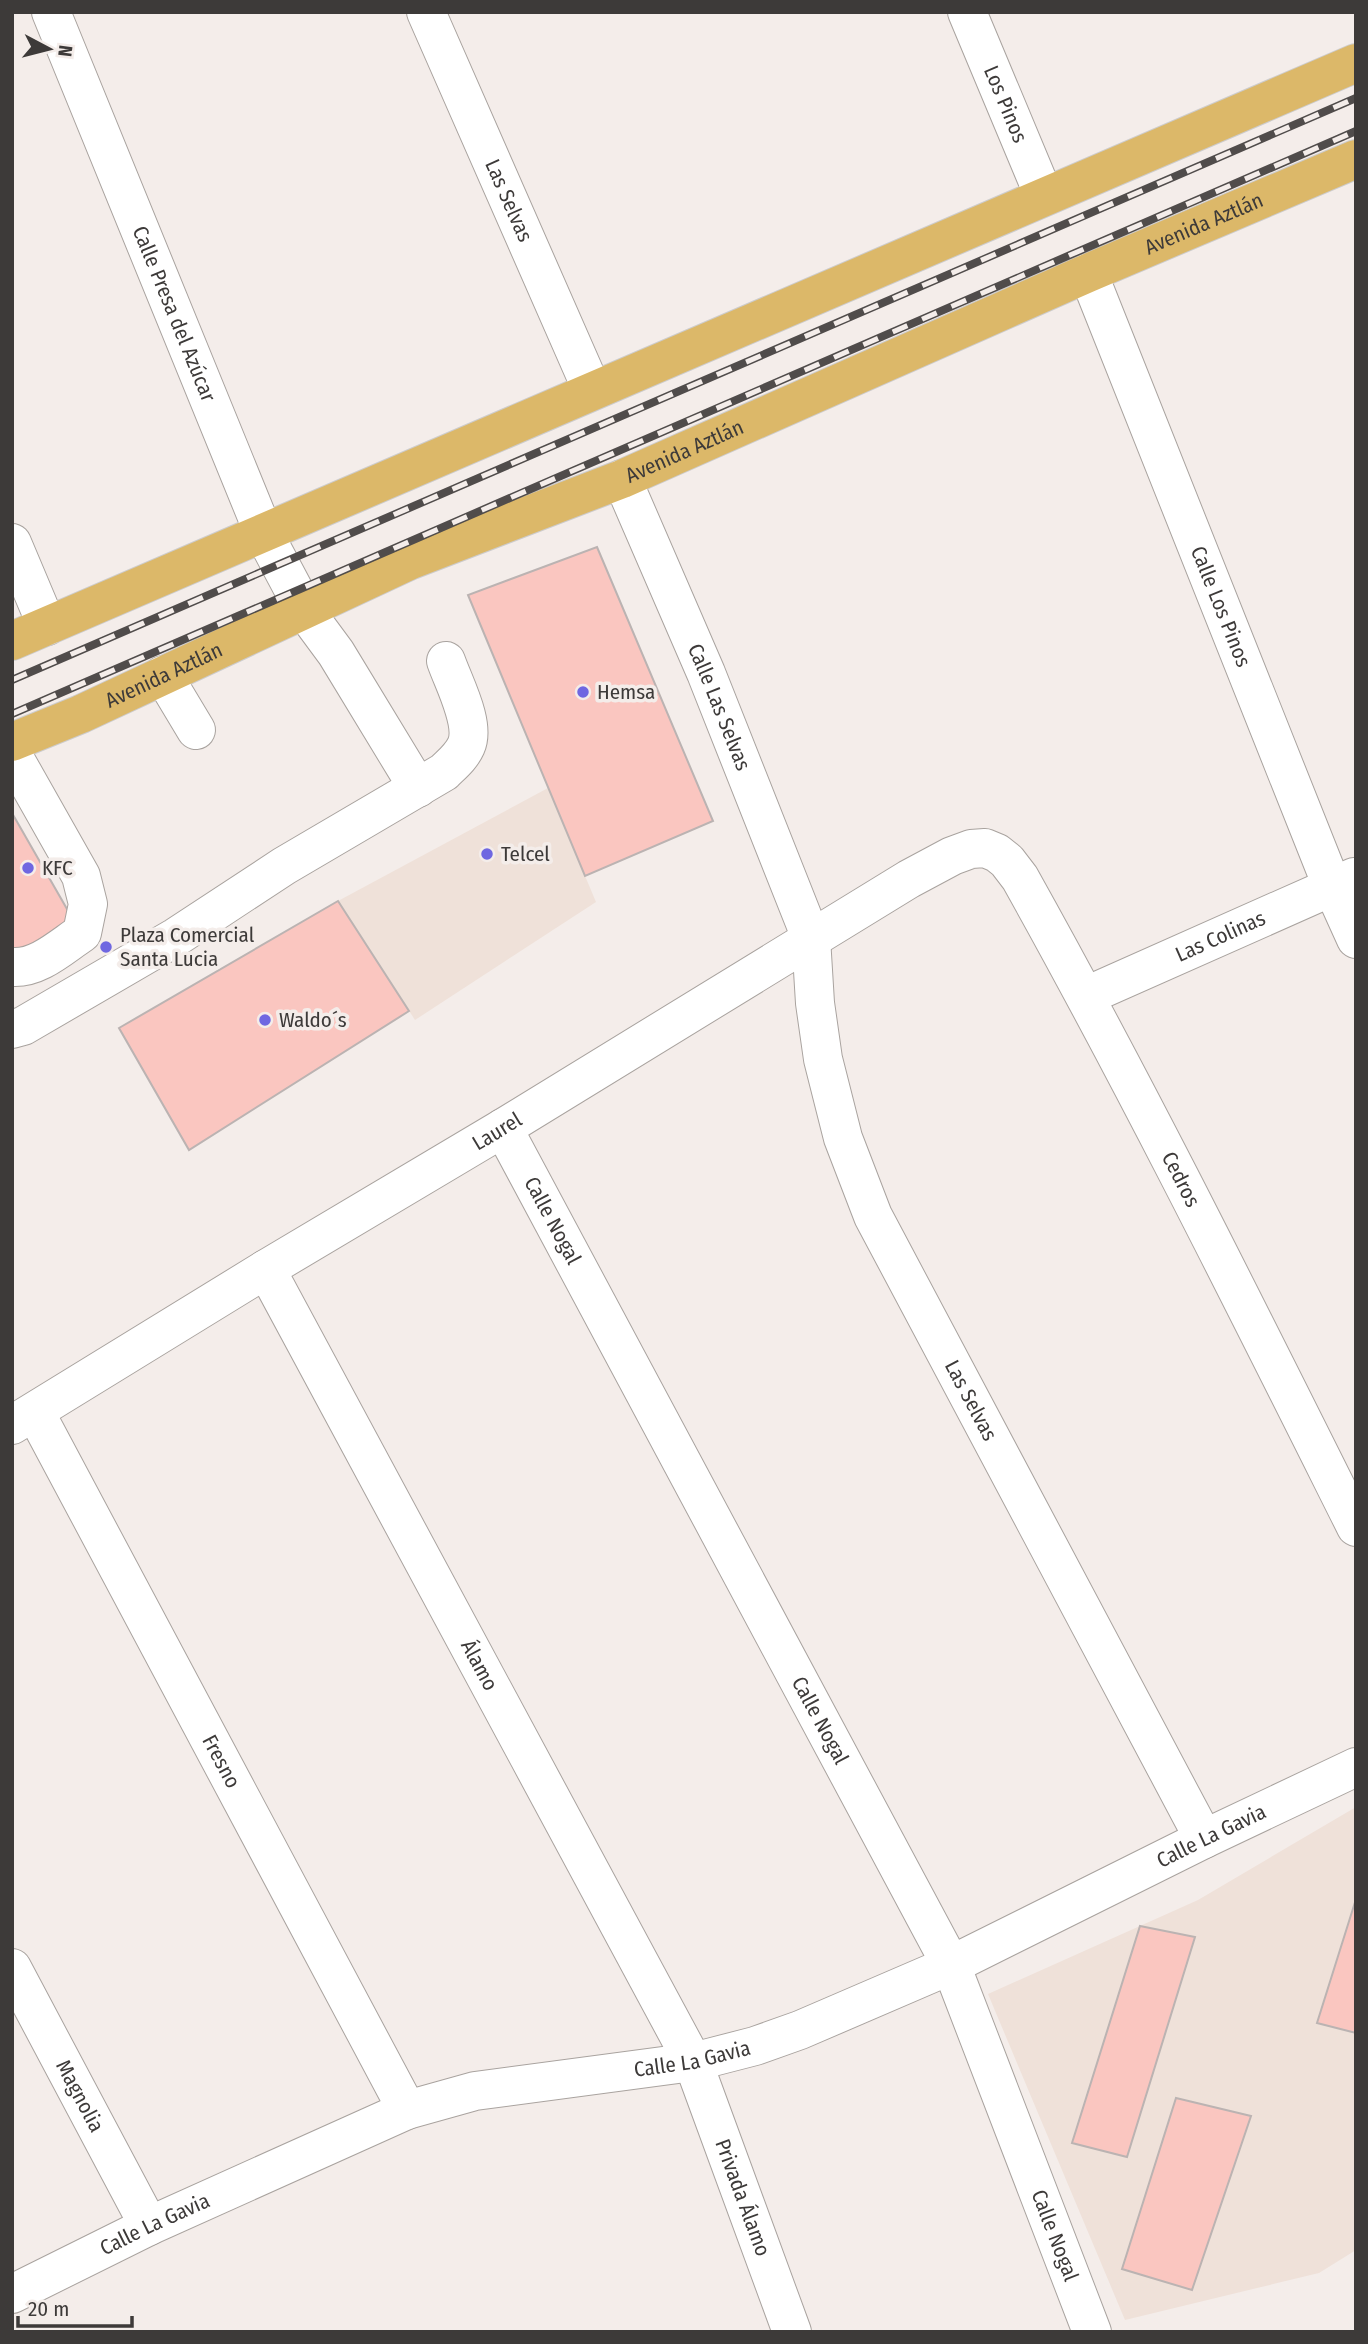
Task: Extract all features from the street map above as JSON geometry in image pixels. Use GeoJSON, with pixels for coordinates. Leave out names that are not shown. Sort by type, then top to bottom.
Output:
{"type":"FeatureCollection","features":[{"type":"Feature","properties":{"kind":"main road"},"geometry":{"type":"LineString","coordinates":[[12,641],[1356,63]]}},
{"type":"Feature","properties":{"kind":"main road","name":"Avenida Aztlán"},"geometry":{"type":"LineString","coordinates":[[12,742],[81,714],[411,560],[622,479],[1088,273],[1356,159]]}},
{"type":"Feature","properties":{"kind":"street","name":"Calle Presa del Azúcar"},"geometry":{"type":"LineString","coordinates":[[51,12],[264,534],[305,611],[336,653],[418,788]]}},
{"type":"Feature","properties":{"kind":"street","name":"Las Selvas"},"geometry":{"type":"LineString","coordinates":[[426,12],[592,390]]}},
{"type":"Feature","properties":{"kind":"street","name":"Los Pinos"},"geometry":{"type":"LineString","coordinates":[[967,12],[1044,196]]}},
{"type":"Feature","properties":{"kind":"street","name":"Calle Los Pinos"},"geometry":{"type":"LineString","coordinates":[[1088,273],[1344,881],[1356,939]]}},
{"type":"Feature","properties":{"kind":"street","name":"Calle Las Selvas"},"geometry":{"type":"LineString","coordinates":[[622,479],[706,673],[811,938]]}},
{"type":"Feature","properties":{"kind":"street"},"geometry":{"type":"LineString","coordinates":[[12,543],[47,626]]}},
{"type":"Feature","properties":{"kind":"street"},"geometry":{"type":"LineString","coordinates":[[12,1029],[23,1026],[176,937],[284,866],[444,772],[467,745],[469,730],[446,662]]}},
{"type":"Feature","properties":{"kind":"street"},"geometry":{"type":"LineString","coordinates":[[163,675],[196,730]]}},
{"type":"Feature","properties":{"kind":"street"},"geometry":{"type":"LineString","coordinates":[[12,754],[81,876],[88,904],[82,933],[40,960],[12,967]]}},
{"type":"Feature","properties":{"kind":"street","name":"Laurel"},"geometry":{"type":"LineString","coordinates":[[24,1419],[870,901],[952,856],[971,849],[985,848]]}},
{"type":"Feature","properties":{"kind":"street","name":"Cedros"},"geometry":{"type":"LineString","coordinates":[[985,848],[1007,861],[1020,878],[1086,996],[1356,1527]]}},
{"type":"Feature","properties":{"kind":"street","name":"Las Colinas"},"geometry":{"type":"LineString","coordinates":[[1086,996],[1344,881]]}},
{"type":"Feature","properties":{"kind":"street","name":"Las Selvas"},"geometry":{"type":"LineString","coordinates":[[811,938],[815,1003],[823,1059],[842,1138],[873,1216],[1203,1839]]}},
{"type":"Feature","properties":{"kind":"street","name":"Calle Nogal"},"geometry":{"type":"LineString","coordinates":[[503,1128],[951,1965],[1092,2332]]}},
{"type":"Feature","properties":{"kind":"street","name":"Álamo"},"geometry":{"type":"LineString","coordinates":[[266,1269],[693,2062]]}},
{"type":"Feature","properties":{"kind":"street","name":"Fresno"},"geometry":{"type":"LineString","coordinates":[[24,1419],[407,2110]]}},
{"type":"Feature","properties":{"kind":"street","name":"Calle La Gavia"},"geometry":{"type":"LineString","coordinates":[[12,2294],[149,2226],[407,2110],[475,2091],[693,2062],[755,2046],[800,2030],[951,1965],[1203,1839],[1356,1767]]}},
{"type":"Feature","properties":{"kind":"street","name":"Magnolia"},"geometry":{"type":"LineString","coordinates":[[12,1968],[149,2226]]}},
{"type":"Feature","properties":{"kind":"street","name":"Privada Álamo"},"geometry":{"type":"LineString","coordinates":[[693,2062],[792,2332]]}},
{"type":"Feature","properties":{"kind":"shaded area"},"geometry":{"type":"Polygon","coordinates":[[[548,788],[596,902],[415,1020],[338,901],[548,788]]]}},
{"type":"Feature","properties":{"kind":"shaded area"},"geometry":{"type":"Polygon","coordinates":[[[1356,1807],[1356,2250],[1319,2273],[1125,2320],[988,1994],[1198,1900],[1356,1807]]]}},
{"type":"Feature","properties":{"kind":"building","name":"Hemsa"},"geometry":{"type":"Polygon","coordinates":[[[597,547],[713,821],[585,876],[468,595],[597,547]]]}},
{"type":"Feature","properties":{"kind":"building","name":"KFC"},"geometry":{"type":"Polygon","coordinates":[[[12,813],[75,923],[12,962],[12,813]]]}},
{"type":"Feature","properties":{"kind":"building","name":"Waldo´s"},"geometry":{"type":"Polygon","coordinates":[[[338,901],[409,1011],[189,1150],[119,1028],[338,901]]]}},
{"type":"Feature","properties":{"kind":"building"},"geometry":{"type":"Polygon","coordinates":[[[1356,1899],[1356,2033],[1317,2023],[1356,1899]]]}},
{"type":"Feature","properties":{"kind":"building"},"geometry":{"type":"Polygon","coordinates":[[[1140,1926],[1195,1937],[1127,2157],[1072,2143],[1140,1926]]]}},
{"type":"Feature","properties":{"kind":"building"},"geometry":{"type":"Polygon","coordinates":[[[1176,2098],[1251,2116],[1192,2290],[1122,2269],[1176,2098]]]}},
{"type":"Feature","properties":{"kind":"railway"},"geometry":{"type":"LineString","coordinates":[[12,680],[1356,98]]}},
{"type":"Feature","properties":{"kind":"railway"},"geometry":{"type":"LineString","coordinates":[[12,714],[1356,131]]}},
{"type":"Feature","properties":{"kind":"place","name":"Hemsa"},"geometry":{"type":"Point","coordinates":[583,692]}},
{"type":"Feature","properties":{"kind":"place","name":"Telcel"},"geometry":{"type":"Point","coordinates":[487,854]}},
{"type":"Feature","properties":{"kind":"place","name":"KFC"},"geometry":{"type":"Point","coordinates":[28,868]}},
{"type":"Feature","properties":{"kind":"place","name":"Plaza Comercial Santa Lucia"},"geometry":{"type":"Point","coordinates":[106,947]}},
{"type":"Feature","properties":{"kind":"place","name":"Waldo´s"},"geometry":{"type":"Point","coordinates":[265,1020]}}]}
